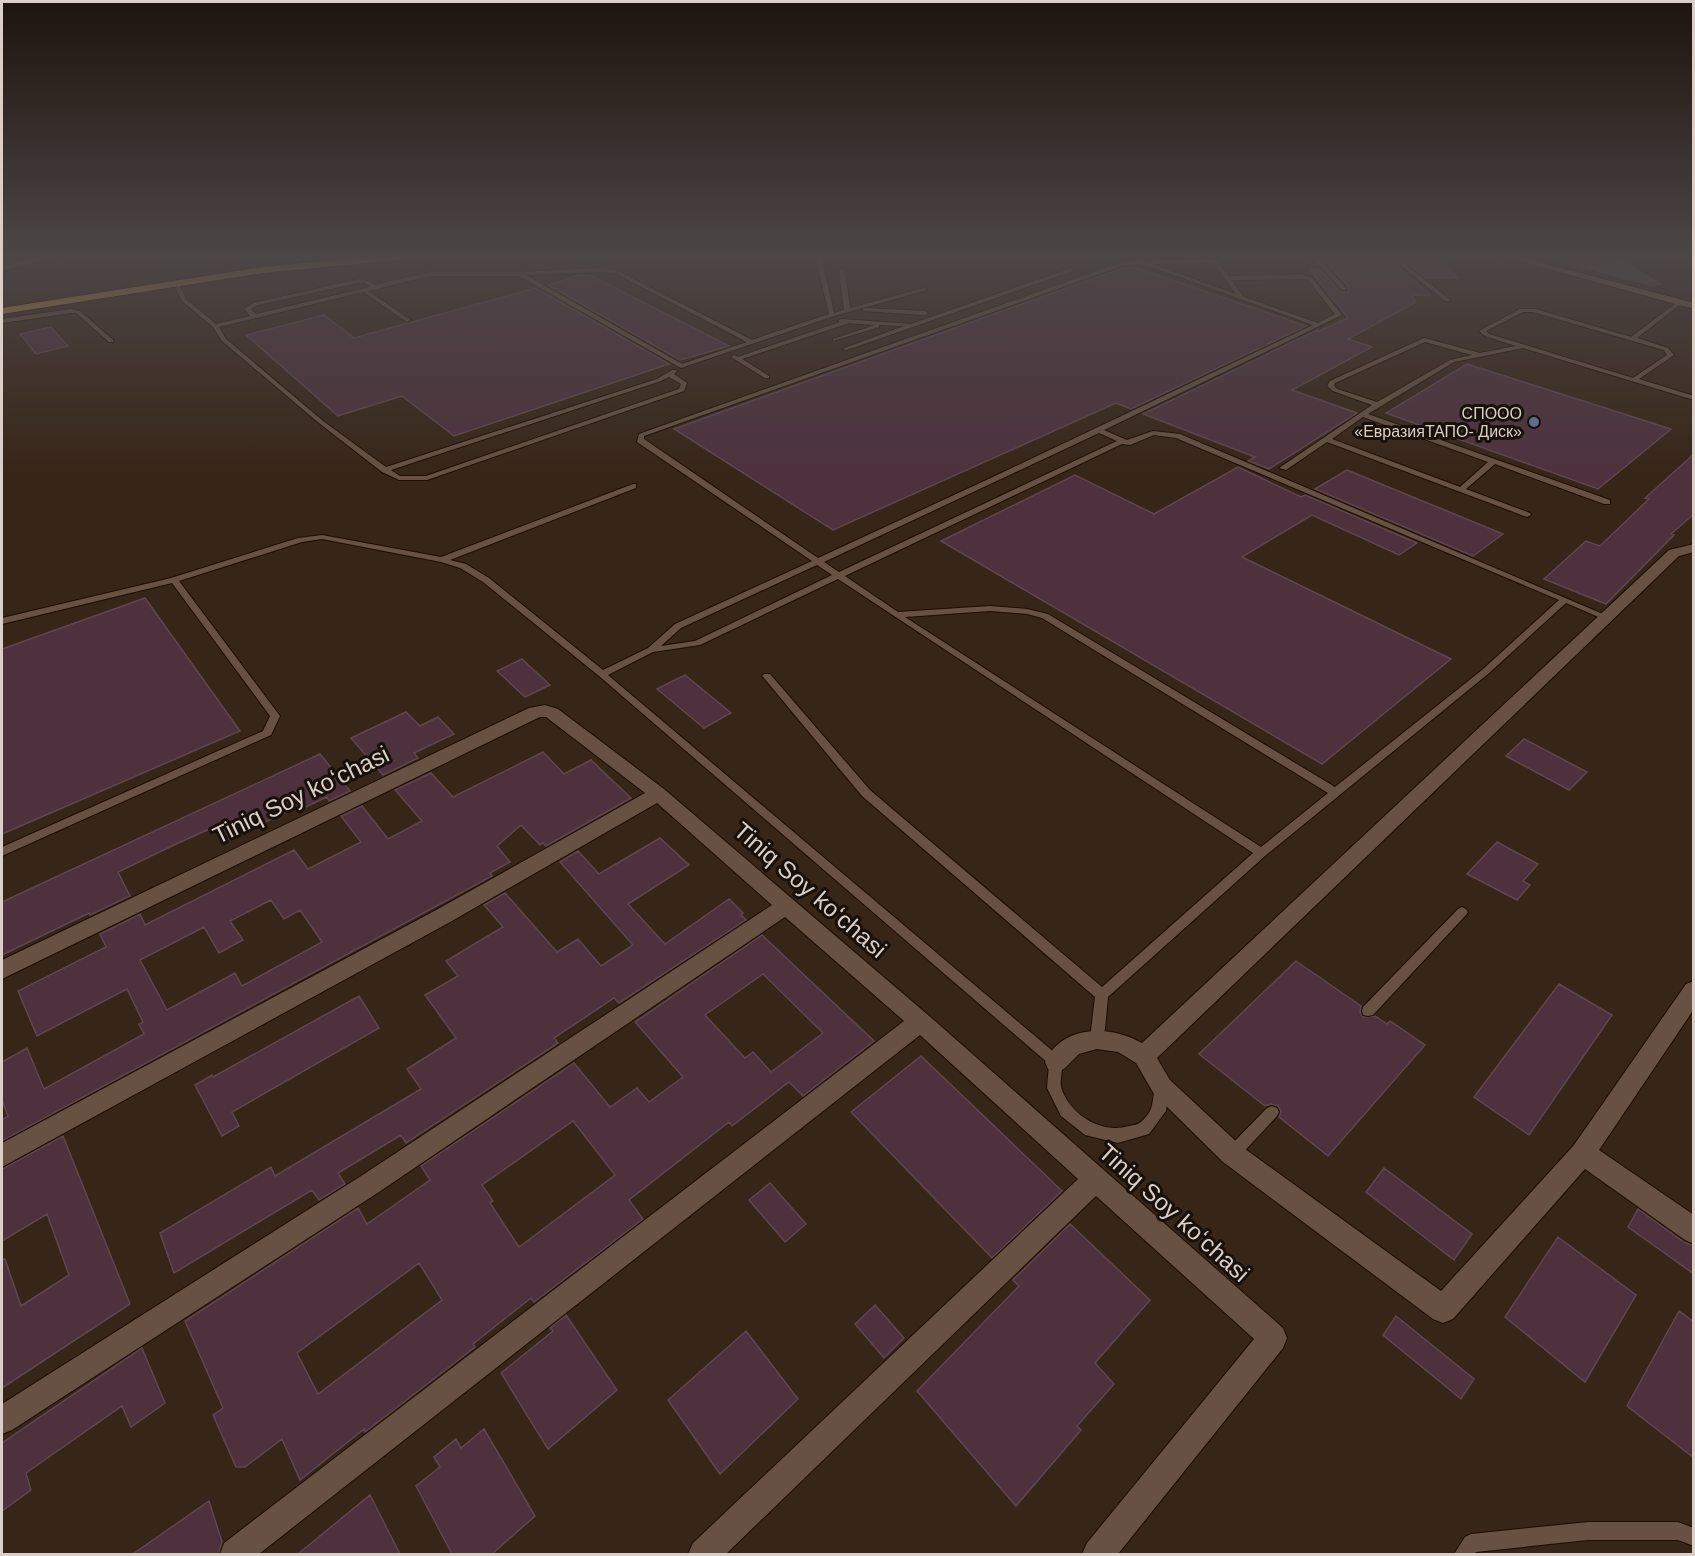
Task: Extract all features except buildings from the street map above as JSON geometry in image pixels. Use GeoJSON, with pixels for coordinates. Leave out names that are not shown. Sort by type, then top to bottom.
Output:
{"type":"FeatureCollection","features":[{"type":"Feature","properties":{"kind":"street"},"geometry":{"type":"LineString","coordinates":[[1144,1056],[1674,553],[1694,548]]}},
{"type":"Feature","properties":{"kind":"street","name":"Tiniq Soy koʻchasi"},"geometry":{"type":"LineString","coordinates":[[2,970],[535,712],[545,710],[552,713],[658,794],[920,1022],[1273,1338],[1098,1554]]}},
{"type":"Feature","properties":{"kind":"street"},"geometry":{"type":"LineString","coordinates":[[2,1156],[445,915],[658,794]]}},
{"type":"Feature","properties":{"kind":"street"},"geometry":{"type":"LineString","coordinates":[[2,1420],[370,1184],[786,906]]}},
{"type":"Feature","properties":{"kind":"street"},"geometry":{"type":"LineString","coordinates":[[1056,1062],[1072,1046],[1097,1039],[1122,1043],[1144,1056],[1162,1087],[1232,1154],[1443,1309],[1583,1154],[1694,990]]}},
{"type":"Feature","properties":{"kind":"street"},"geometry":{"type":"LineString","coordinates":[[235,1554],[920,1022]]}},
{"type":"Feature","properties":{"kind":"street"},"geometry":{"type":"LineString","coordinates":[[1583,1154],[1694,1231]]}},
{"type":"Feature","properties":{"kind":"street"},"geometry":{"type":"LineString","coordinates":[[704,1554],[1096,1179]]}},
{"type":"Feature","properties":{"kind":"lane"},"geometry":{"type":"LineString","coordinates":[[96,328],[111,341]]}},
{"type":"Feature","properties":{"kind":"lane"},"geometry":{"type":"LineString","coordinates":[[216,328],[224,340],[321,422],[399,478],[427,478],[682,390],[684,383],[669,374]]}},
{"type":"Feature","properties":{"kind":"lane"},"geometry":{"type":"LineString","coordinates":[[614,328],[681,366]]}},
{"type":"Feature","properties":{"kind":"lane"},"geometry":{"type":"LineString","coordinates":[[724,328],[752,342]]}},
{"type":"Feature","properties":{"kind":"lane"},"geometry":{"type":"LineString","coordinates":[[385,470],[658,380],[681,366],[795,328]]}},
{"type":"Feature","properties":{"kind":"lane"},"geometry":{"type":"LineString","coordinates":[[737,359],[830,328]]}},
{"type":"Feature","properties":{"kind":"lane"},"geometry":{"type":"LineString","coordinates":[[835,340],[871,328]]}},
{"type":"Feature","properties":{"kind":"lane"},"geometry":{"type":"LineString","coordinates":[[845,349],[908,328]]}},
{"type":"Feature","properties":{"kind":"lane"},"geometry":{"type":"LineString","coordinates":[[942,328],[641,435],[640,440],[896,615],[1261,853]]}},
{"type":"Feature","properties":{"kind":"lane"},"geometry":{"type":"LineString","coordinates":[[651,650],[697,643],[838,576],[1010,484],[1099,430],[1313,328]]}},
{"type":"Feature","properties":{"kind":"lane"},"geometry":{"type":"LineString","coordinates":[[1488,328],[1482,331],[1487,335],[1694,398]]}},
{"type":"Feature","properties":{"kind":"lane"},"geometry":{"type":"LineString","coordinates":[[1593,328],[1666,349],[1671,355],[1634,380]]}},
{"type":"Feature","properties":{"kind":"lane"},"geometry":{"type":"LineString","coordinates":[[1632,339],[1647,328]]}},
{"type":"Feature","properties":{"kind":"lane"},"geometry":{"type":"LineString","coordinates":[[1379,405],[1335,390],[1330,386],[1332,382],[1424,340],[1480,355]]}},
{"type":"Feature","properties":{"kind":"lane"},"geometry":{"type":"LineString","coordinates":[[1283,468],[1379,405],[1452,361],[1523,346]]}},
{"type":"Feature","properties":{"kind":"lane"},"geometry":{"type":"LineString","coordinates":[[725,351],[767,377]]}},
{"type":"Feature","properties":{"kind":"lane"},"geometry":{"type":"LineString","coordinates":[[1364,415],[1607,502]]}},
{"type":"Feature","properties":{"kind":"lane"},"geometry":{"type":"LineString","coordinates":[[1099,430],[1130,443],[1153,433],[1178,436],[1606,617]]}},
{"type":"Feature","properties":{"kind":"lane"},"geometry":{"type":"LineString","coordinates":[[1326,440],[1527,515]]}},
{"type":"Feature","properties":{"kind":"lane"},"geometry":{"type":"LineString","coordinates":[[602,674],[651,650],[678,626],[818,562],[1122,441]]}},
{"type":"Feature","properties":{"kind":"lane"},"geometry":{"type":"LineString","coordinates":[[1461,490],[1494,461]]}},
{"type":"Feature","properties":{"kind":"lane"},"geometry":{"type":"LineString","coordinates":[[442,560],[633,486]]}},
{"type":"Feature","properties":{"kind":"lane"},"geometry":{"type":"LineString","coordinates":[[2,621],[174,580],[300,540],[322,537],[463,566],[486,580],[602,674],[1056,1062],[1054,1088],[1066,1112],[1090,1130],[1118,1136],[1144,1129],[1160,1111],[1162,1087]]}},
{"type":"Feature","properties":{"kind":"lane"},"geometry":{"type":"LineString","coordinates":[[2,852],[267,733],[275,716],[174,580]]}},
{"type":"Feature","properties":{"kind":"lane"},"geometry":{"type":"LineString","coordinates":[[1097,1039],[1102,995],[1261,853],[1485,672],[1564,600]]}},
{"type":"Feature","properties":{"kind":"lane"},"geometry":{"type":"LineString","coordinates":[[896,615],[1006,609],[1026,610],[1045,616],[1336,793]]}},
{"type":"Feature","properties":{"kind":"lane"},"geometry":{"type":"LineString","coordinates":[[767,675],[866,793],[1102,995]]}},
{"type":"Feature","properties":{"kind":"lane"},"geometry":{"type":"LineString","coordinates":[[1368,1011],[1462,912]]}},
{"type":"Feature","properties":{"kind":"lane"},"geometry":{"type":"LineString","coordinates":[[1232,1154],[1272,1112]]}},
{"type":"Feature","properties":{"kind":"lane"},"geometry":{"type":"LineString","coordinates":[[1462,1554],[1471,1543],[1588,1531],[1678,1530],[1694,1537]]}},
{"type":"Feature","properties":{"kind":"place","name":"СПООО «ЕвразияТАПО- Диск»"},"geometry":{"type":"Point","coordinates":[1534,422]}}]}
